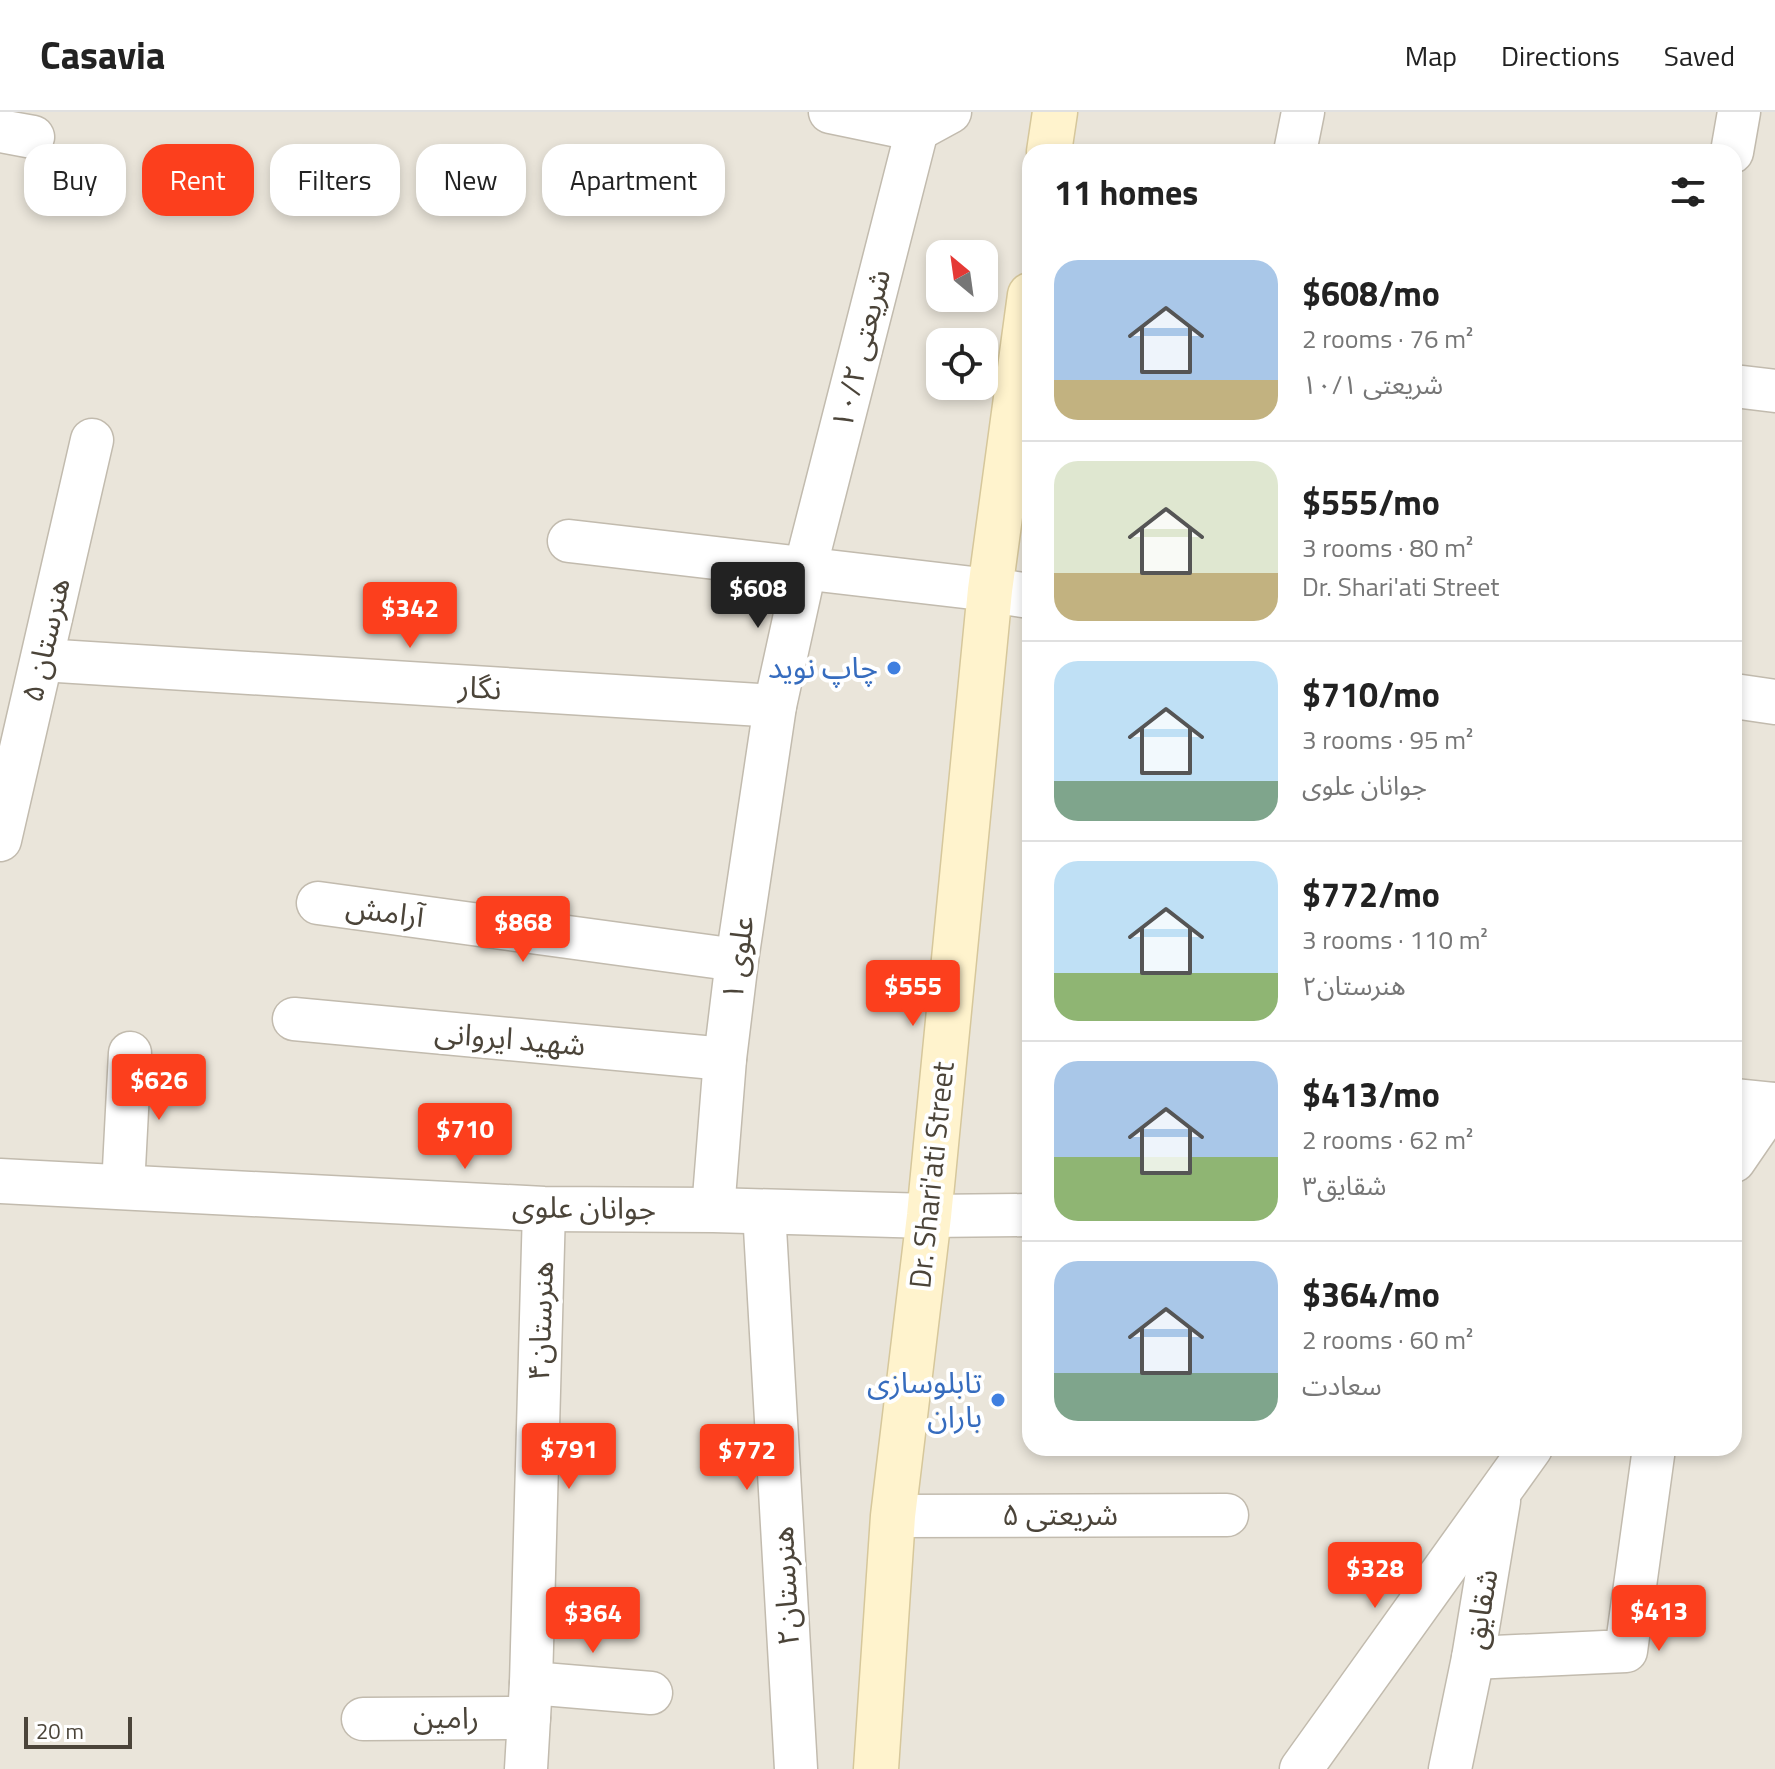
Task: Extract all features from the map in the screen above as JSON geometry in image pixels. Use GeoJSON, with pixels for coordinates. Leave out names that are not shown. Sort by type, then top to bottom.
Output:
{"type":"FeatureCollection","features":[{"type":"Feature","properties":{"kind":"main road"},"geometry":{"type":"LineString","coordinates":[[1050,144],[1055,112]]}},
{"type":"Feature","properties":{"kind":"main road","name":"Dr. Shari'ati Street"},"geometry":{"type":"LineString","coordinates":[[876,1769],[893,1516],[1010,593],[1022,414]]}},
{"type":"Feature","properties":{"kind":"street"},"geometry":{"type":"LineString","coordinates":[[830,112],[934,121]]}},
{"type":"Feature","properties":{"kind":"street"},"geometry":{"type":"LineString","coordinates":[[1297,144],[1303,112]]}},
{"type":"Feature","properties":{"kind":"street"},"geometry":{"type":"LineString","coordinates":[[1733,144],[1739,112]]}},
{"type":"Feature","properties":{"kind":"street","name":"شریعتی ۱۰/۲"},"geometry":{"type":"LineString","coordinates":[[775,706],[805,569],[934,121]]}},
{"type":"Feature","properties":{"kind":"street"},"geometry":{"type":"LineString","coordinates":[[1742,387],[1775,391]]}},
{"type":"Feature","properties":{"kind":"street","name":"هنرستان ۵"},"geometry":{"type":"LineString","coordinates":[[0,840],[92,440]]}},
{"type":"Feature","properties":{"kind":"street"},"geometry":{"type":"LineString","coordinates":[[569,541],[1010,593]]}},
{"type":"Feature","properties":{"kind":"street","name":"نگار"},"geometry":{"type":"LineString","coordinates":[[42,660],[775,706]]}},
{"type":"Feature","properties":{"kind":"street"},"geometry":{"type":"LineString","coordinates":[[1742,697],[1775,702]]}},
{"type":"Feature","properties":{"kind":"street","name":"علوی ۱"},"geometry":{"type":"LineString","coordinates":[[713,1210],[725,1059],[737,960],[775,706]]}},
{"type":"Feature","properties":{"kind":"street","name":"آرامش"},"geometry":{"type":"LineString","coordinates":[[318,903],[737,960]]}},
{"type":"Feature","properties":{"kind":"street","name":"شهید ایروانی"},"geometry":{"type":"LineString","coordinates":[[294,1019],[725,1059]]}},
{"type":"Feature","properties":{"kind":"street"},"geometry":{"type":"LineString","coordinates":[[123,1187],[130,1053]]}},
{"type":"Feature","properties":{"kind":"street"},"geometry":{"type":"LineString","coordinates":[[1742,1144],[1761,1102]]}},
{"type":"Feature","properties":{"kind":"street","name":"جوانان علوی"},"geometry":{"type":"LineString","coordinates":[[0,1181],[544,1209],[929,1216]]}},
{"type":"Feature","properties":{"kind":"street","name":"هنرستان۴"},"geometry":{"type":"LineString","coordinates":[[526,1769],[544,1209]]}},
{"type":"Feature","properties":{"kind":"street","name":"هنرستان۲"},"geometry":{"type":"LineString","coordinates":[[764,1211],[796,1769]]}},
{"type":"Feature","properties":{"kind":"street"},"geometry":{"type":"LineString","coordinates":[[929,1216],[1022,1215]]}},
{"type":"Feature","properties":{"kind":"street","name":"شقایق"},"geometry":{"type":"LineString","coordinates":[[1450,1769],[1473,1658],[1506,1456]]}},
{"type":"Feature","properties":{"kind":"street"},"geometry":{"type":"LineString","coordinates":[[1301,1769],[1525,1456]]}},
{"type":"Feature","properties":{"kind":"street"},"geometry":{"type":"LineString","coordinates":[[1473,1658],[1626,1651],[1653,1456]]}},
{"type":"Feature","properties":{"kind":"street","name":"شریعتی ۵"},"geometry":{"type":"LineString","coordinates":[[893,1516],[1227,1515]]}},
{"type":"Feature","properties":{"kind":"street","name":"رامین"},"geometry":{"type":"LineString","coordinates":[[363,1719],[530,1700],[651,1693]]}},
{"type":"Feature","properties":{"kind":"shaded area"},"geometry":{"type":"Polygon","coordinates":[[[0,112],[1775,112],[1775,1769],[0,1769],[0,112]]]}},
{"type":"Feature","properties":{"kind":"place","name":"چاپ نوید"},"geometry":{"type":"Point","coordinates":[894,668]}},
{"type":"Feature","properties":{"kind":"place","name":"تابلوسازی باران"},"geometry":{"type":"Point","coordinates":[998,1400]}}]}
